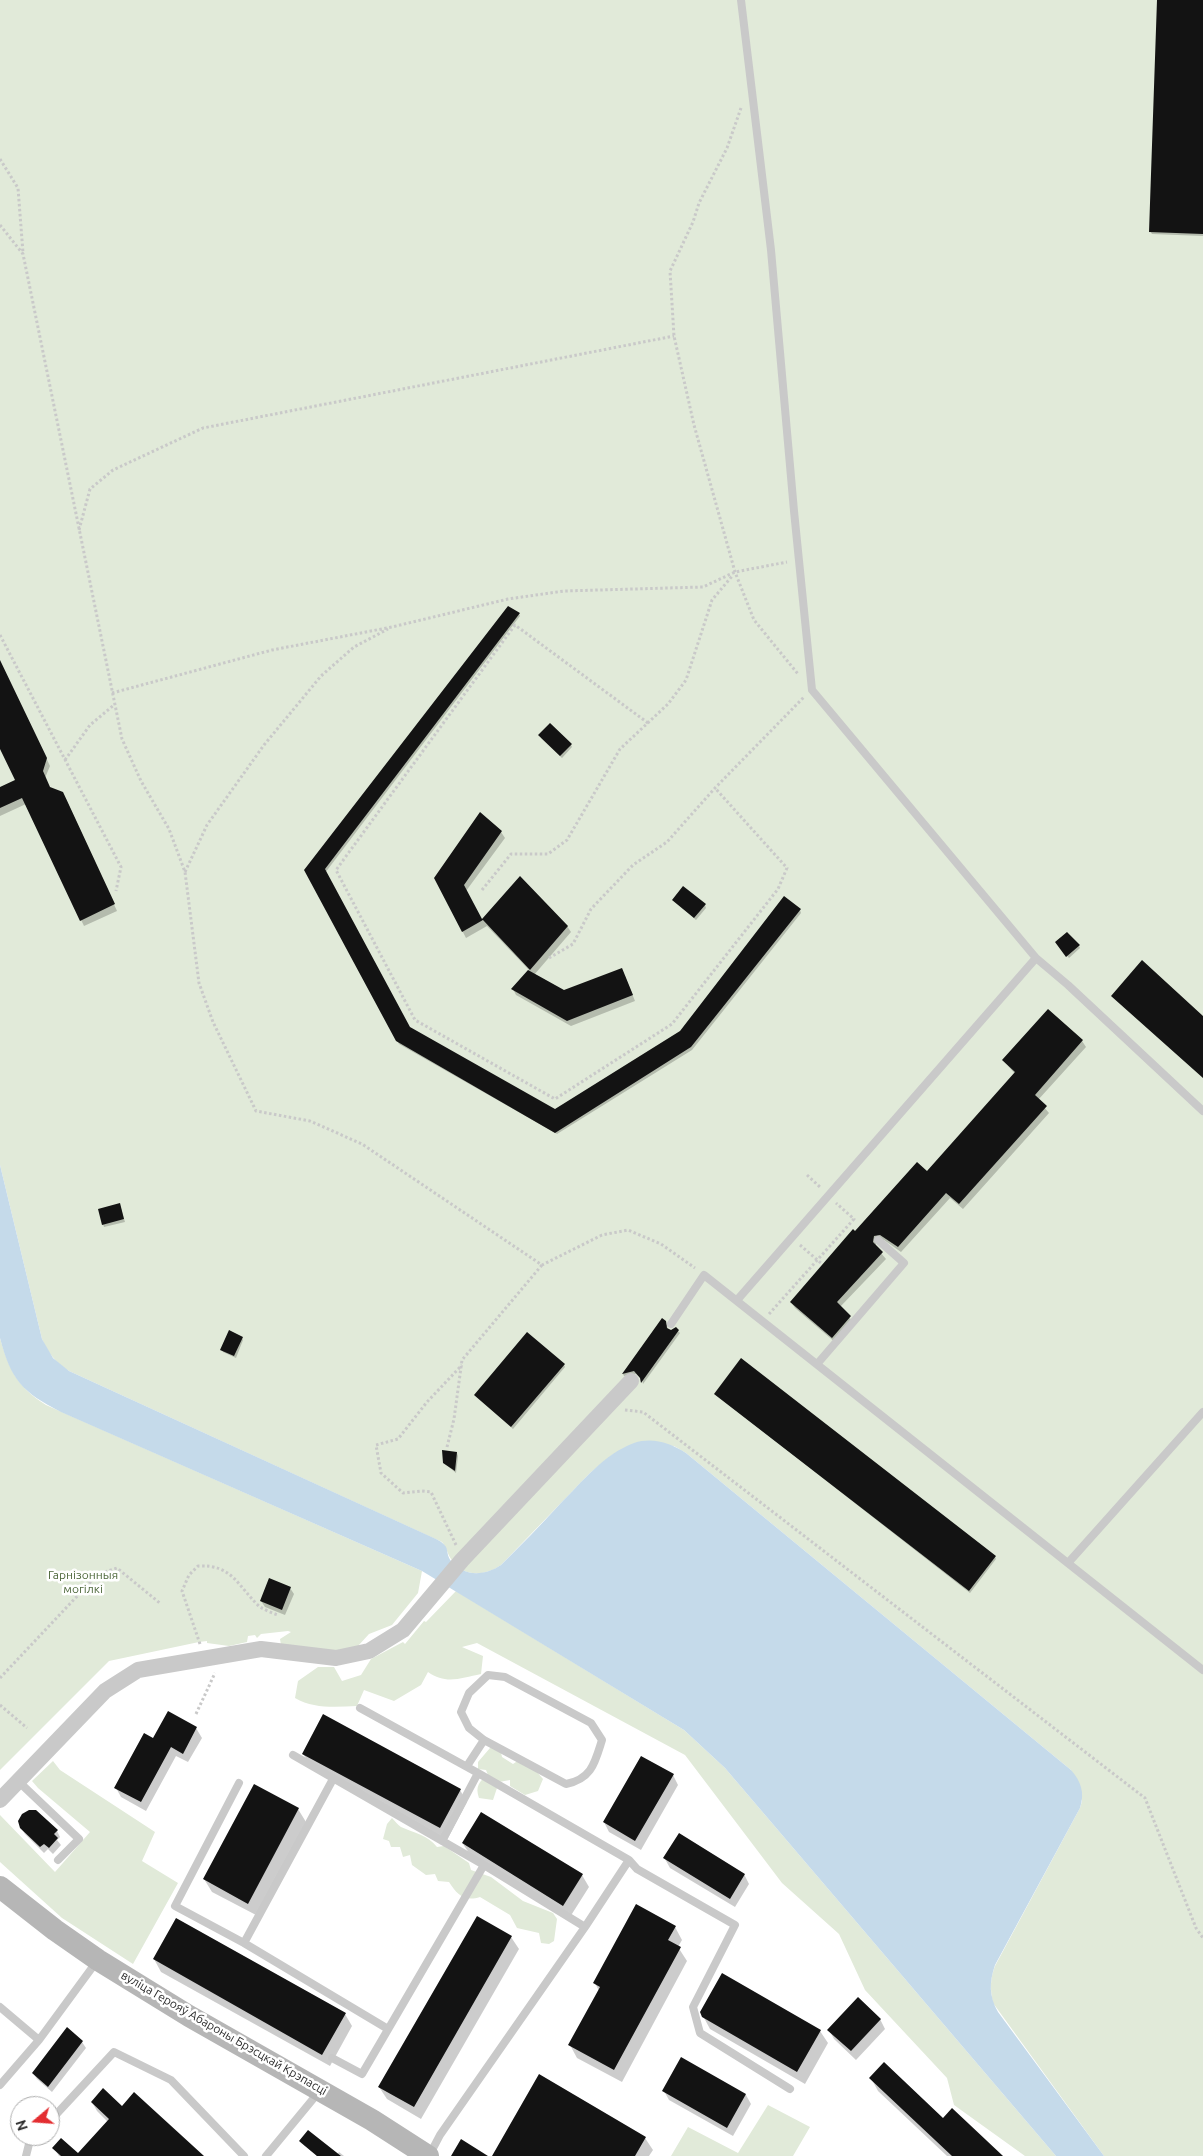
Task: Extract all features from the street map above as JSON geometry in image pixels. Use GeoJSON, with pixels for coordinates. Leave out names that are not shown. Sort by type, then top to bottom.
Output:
{"type":"FeatureCollection","features":[{"type":"Feature","properties":{"kind":"main road","name":"вуліца Герояў Абароны Брэсцкай Крэпасці"},"geometry":{"type":"LineString","coordinates":[[0,1887],[55,1930],[98,1960],[189,2016],[321,2090],[428,2156]]}},
{"type":"Feature","properties":{"kind":"street"},"geometry":{"type":"LineString","coordinates":[[0,1800],[105,1691],[138,1670],[260,1649],[336,1658],[369,1651],[403,1630],[462,1560],[631,1381]]}},
{"type":"Feature","properties":{"kind":"lane"},"geometry":{"type":"LineString","coordinates":[[741,0],[771,250],[812,690],[1036,958],[1068,984],[1203,1111]]}},
{"type":"Feature","properties":{"kind":"lane"},"geometry":{"type":"LineString","coordinates":[[738,1299],[1036,958]]}},
{"type":"Feature","properties":{"kind":"lane"},"geometry":{"type":"LineString","coordinates":[[818,1363],[904,1263],[878,1240]]}},
{"type":"Feature","properties":{"kind":"lane"},"geometry":{"type":"LineString","coordinates":[[671,1324],[704,1275],[738,1299],[1203,1670]]}},
{"type":"Feature","properties":{"kind":"lane"},"geometry":{"type":"LineString","coordinates":[[1068,1563],[1203,1412]]}},
{"type":"Feature","properties":{"kind":"lane"},"geometry":{"type":"LineString","coordinates":[[488,1675],[505,1677],[591,1723],[602,1740],[593,1766],[578,1782],[566,1784],[484,1740],[469,1728],[461,1712],[469,1692],[488,1675]]}},
{"type":"Feature","properties":{"kind":"lane"},"geometry":{"type":"LineString","coordinates":[[360,1708],[467,1766],[629,1860],[637,1869],[735,1925],[693,2007],[700,2033],[790,2089]]}},
{"type":"Feature","properties":{"kind":"lane"},"geometry":{"type":"LineString","coordinates":[[467,1766],[484,1740]]}},
{"type":"Feature","properties":{"kind":"lane"},"geometry":{"type":"LineString","coordinates":[[293,1755],[484,1865],[585,1927]]}},
{"type":"Feature","properties":{"kind":"lane"},"geometry":{"type":"LineString","coordinates":[[442,1841],[478,1773]]}},
{"type":"Feature","properties":{"kind":"lane"},"geometry":{"type":"LineString","coordinates":[[244,1943],[333,1779]]}},
{"type":"Feature","properties":{"kind":"lane"},"geometry":{"type":"LineString","coordinates":[[18,1781],[79,1839],[58,1860]]}},
{"type":"Feature","properties":{"kind":"lane"},"geometry":{"type":"LineString","coordinates":[[239,1783],[175,1906],[244,1943],[388,2029]]}},
{"type":"Feature","properties":{"kind":"lane"},"geometry":{"type":"LineString","coordinates":[[428,2156],[440,2135],[585,1927],[629,1860]]}},
{"type":"Feature","properties":{"kind":"lane"},"geometry":{"type":"LineString","coordinates":[[332,2058],[362,2074],[484,1865]]}},
{"type":"Feature","properties":{"kind":"lane"},"geometry":{"type":"LineString","coordinates":[[0,2085],[38,2040],[98,1960]]}},
{"type":"Feature","properties":{"kind":"lane"},"geometry":{"type":"LineString","coordinates":[[0,2007],[38,2040]]}},
{"type":"Feature","properties":{"kind":"lane"},"geometry":{"type":"LineString","coordinates":[[60,2110],[114,2052],[171,2080],[244,2156]]}},
{"type":"Feature","properties":{"kind":"lane"},"geometry":{"type":"LineString","coordinates":[[266,2156],[321,2090]]}},
{"type":"Feature","properties":{"kind":"path"},"geometry":{"type":"LineString","coordinates":[[549,958],[573,944],[591,909],[633,865],[668,842],[715,788],[812,690],[754,620],[734,572],[694,425],[674,336],[670,271],[693,222],[699,203],[726,148],[741,105]]}},
{"type":"Feature","properties":{"kind":"path"},"geometry":{"type":"LineString","coordinates":[[0,159],[18,188],[23,254],[122,739],[141,781],[169,829],[185,872],[198,983],[213,1022],[256,1111],[310,1121],[362,1144],[542,1265]]}},
{"type":"Feature","properties":{"kind":"path"},"geometry":{"type":"LineString","coordinates":[[0,225],[23,254]]}},
{"type":"Feature","properties":{"kind":"path"},"geometry":{"type":"LineString","coordinates":[[79,530],[90,489],[101,479],[113,470],[203,428],[674,336]]}},
{"type":"Feature","properties":{"kind":"path"},"geometry":{"type":"LineString","coordinates":[[112,693],[272,650],[392,627],[508,599],[564,591],[703,587],[734,572],[799,560]]}},
{"type":"Feature","properties":{"kind":"path"},"geometry":{"type":"LineString","coordinates":[[482,890],[511,854],[548,854],[567,840],[620,749],[668,704],[686,680],[712,600],[734,572]]}},
{"type":"Feature","properties":{"kind":"path"},"geometry":{"type":"LineString","coordinates":[[648,723],[515,624],[336,870],[415,1020],[555,1100],[672,1024],[778,889],[787,868],[715,788]]}},
{"type":"Feature","properties":{"kind":"path"},"geometry":{"type":"LineString","coordinates":[[185,872],[207,825],[264,745],[322,676],[354,647],[392,627]]}},
{"type":"Feature","properties":{"kind":"path"},"geometry":{"type":"LineString","coordinates":[[0,635],[121,868],[116,891]]}},
{"type":"Feature","properties":{"kind":"path"},"geometry":{"type":"LineString","coordinates":[[65,760],[90,725],[114,705]]}},
{"type":"Feature","properties":{"kind":"path"},"geometry":{"type":"LineString","coordinates":[[763,1320],[854,1219],[808,1175]]}},
{"type":"Feature","properties":{"kind":"path"},"geometry":{"type":"LineString","coordinates":[[447,1447],[454,1419],[462,1360],[542,1265],[602,1235],[628,1230],[661,1244],[704,1275]]}},
{"type":"Feature","properties":{"kind":"path"},"geometry":{"type":"LineString","coordinates":[[792,1237],[822,1264]]}},
{"type":"Feature","properties":{"kind":"path"},"geometry":{"type":"LineString","coordinates":[[462,1365],[427,1402],[398,1439],[376,1445],[381,1473],[404,1493],[431,1492],[462,1560]]}},
{"type":"Feature","properties":{"kind":"path"},"geometry":{"type":"LineString","coordinates":[[604,1408],[643,1412],[1145,1798],[1196,1928],[1203,1938]]}},
{"type":"Feature","properties":{"kind":"path"},"geometry":{"type":"LineString","coordinates":[[196,1714],[219,1665],[208,1658],[199,1642],[182,1591],[189,1575],[198,1566],[212,1565],[230,1574],[261,1608],[278,1615]]}},
{"type":"Feature","properties":{"kind":"path"},"geometry":{"type":"LineString","coordinates":[[0,1678],[98,1574],[117,1568],[161,1604]]}},
{"type":"Feature","properties":{"kind":"path"},"geometry":{"type":"LineString","coordinates":[[0,1705],[27,1728]]}},
{"type":"Feature","properties":{"kind":"green space"},"geometry":{"type":"Polygon","coordinates":[[[0,0],[1203,0],[1203,2156],[1104,2156],[993,2003],[991,1984],[995,1966],[1080,1808],[1082,1801],[1071,1770],[686,1453],[674,1446],[635,1443],[612,1455],[590,1473],[501,1565],[495,1569],[474,1573],[461,1570],[450,1557],[442,1542],[69,1371],[56,1361],[47,1349],[42,1339],[0,1165],[0,0]]]}},
{"type":"Feature","properties":{"kind":"green space","name":"Гарнізонныя могілкі"},"geometry":{"type":"Polygon","coordinates":[[[0,1338],[15,1376],[28,1391],[46,1405],[422,1571],[418,1593],[392,1625],[369,1634],[358,1646],[333,1652],[281,1645],[280,1639],[291,1632],[288,1631],[261,1634],[257,1638],[255,1635],[248,1636],[247,1642],[229,1646],[207,1643],[207,1641],[199,1642],[109,1661],[0,1770],[0,1338]]]}},
{"type":"Feature","properties":{"kind":"green space"},"geometry":{"type":"Polygon","coordinates":[[[456,1591],[684,1730],[725,1768],[1056,2156],[1025,2156],[954,2105],[947,2078],[865,1990],[839,1934],[782,1883],[685,1755],[477,1643],[462,1647],[483,1656],[481,1674],[460,1679],[447,1679],[428,1672],[421,1685],[394,1701],[364,1690],[357,1706],[317,1706],[295,1698],[298,1681],[318,1667],[334,1667],[342,1681],[361,1675],[371,1659],[403,1642],[405,1644],[424,1621],[426,1622],[456,1591]]]}},
{"type":"Feature","properties":{"kind":"green space"},"geometry":{"type":"Polygon","coordinates":[[[500,1747],[502,1757],[513,1764],[519,1760],[531,1765],[543,1779],[538,1791],[525,1795],[510,1786],[510,1780],[499,1782],[493,1800],[479,1798],[477,1791],[479,1785],[488,1775],[486,1770],[478,1769],[478,1762],[490,1748],[500,1747]]]}},
{"type":"Feature","properties":{"kind":"green space"},"geometry":{"type":"Polygon","coordinates":[[[53,1761],[60,1770],[155,1832],[142,1861],[178,1883],[133,1964],[62,1918],[0,1862],[0,1815],[55,1872],[90,1832],[32,1781],[53,1761]]]}},
{"type":"Feature","properties":{"kind":"green space"},"geometry":{"type":"Polygon","coordinates":[[[392,1818],[401,1827],[425,1837],[437,1847],[444,1846],[469,1863],[471,1870],[491,1877],[523,1901],[553,1913],[557,1919],[554,1941],[549,1944],[541,1943],[539,1933],[517,1928],[510,1915],[480,1897],[470,1899],[462,1896],[455,1891],[449,1882],[438,1881],[435,1874],[426,1875],[412,1865],[410,1855],[403,1857],[400,1847],[391,1847],[389,1841],[383,1839],[387,1824],[392,1818]]]}},
{"type":"Feature","properties":{"kind":"green space"},"geometry":{"type":"Polygon","coordinates":[[[768,2105],[810,2127],[793,2156],[671,2156],[688,2127],[738,2153],[768,2105]]]}},
{"type":"Feature","properties":{"kind":"water"},"geometry":{"type":"Polygon","coordinates":[[[0,1165],[42,1339],[53,1358],[69,1371],[436,1539],[444,1544],[449,1558],[456,1566],[462,1570],[475,1573],[495,1569],[501,1565],[585,1478],[613,1454],[641,1441],[655,1441],[674,1446],[686,1453],[1071,1770],[1077,1778],[1082,1792],[1080,1808],[995,1965],[991,1989],[998,2012],[1104,2156],[1056,2156],[725,1768],[684,1730],[422,1571],[61,1412],[27,1391],[14,1375],[0,1338],[0,1165]]]}},
{"type":"Feature","properties":{"kind":"building"},"geometry":{"type":"Polygon","coordinates":[[[1157,0],[1203,0],[1203,234],[1149,232],[1157,0]]]}},
{"type":"Feature","properties":{"kind":"building"},"geometry":{"type":"Polygon","coordinates":[[[508,606],[520,613],[325,869],[410,1027],[555,1109],[680,1031],[784,896],[801,909],[691,1047],[555,1133],[396,1041],[304,870],[508,606]]]}},
{"type":"Feature","properties":{"kind":"building"},"geometry":{"type":"Polygon","coordinates":[[[0,660],[47,758],[43,771],[50,787],[63,792],[115,904],[80,921],[22,798],[0,808],[0,787],[15,780],[0,749],[0,660]]]}},
{"type":"Feature","properties":{"kind":"building"},"geometry":{"type":"Polygon","coordinates":[[[550,723],[572,744],[560,756],[538,735],[550,723]]]}},
{"type":"Feature","properties":{"kind":"building"},"geometry":{"type":"Polygon","coordinates":[[[480,812],[502,831],[464,885],[482,919],[520,876],[568,926],[530,970],[483,920],[462,932],[434,878],[480,812]]]}},
{"type":"Feature","properties":{"kind":"building"},"geometry":{"type":"Polygon","coordinates":[[[683,886],[706,904],[694,918],[672,900],[683,886]]]}},
{"type":"Feature","properties":{"kind":"building"},"geometry":{"type":"Polygon","coordinates":[[[1067,932],[1080,945],[1066,957],[1055,942],[1067,932]]]}},
{"type":"Feature","properties":{"kind":"building"},"geometry":{"type":"Polygon","coordinates":[[[1142,960],[1203,1016],[1203,1078],[1111,996],[1142,960]]]}},
{"type":"Feature","properties":{"kind":"building"},"geometry":{"type":"Polygon","coordinates":[[[622,968],[633,995],[567,1021],[511,989],[528,970],[564,990],[622,968]]]}},
{"type":"Feature","properties":{"kind":"building"},"geometry":{"type":"Polygon","coordinates":[[[1048,1009],[1083,1040],[1035,1095],[1047,1106],[959,1204],[946,1193],[898,1247],[880,1235],[874,1236],[873,1242],[883,1252],[837,1302],[851,1316],[832,1338],[790,1302],[853,1229],[855,1231],[917,1162],[927,1171],[1015,1072],[1002,1060],[1048,1009]]]}},
{"type":"Feature","properties":{"kind":"building"},"geometry":{"type":"Polygon","coordinates":[[[120,1203],[124,1219],[102,1225],[98,1209],[120,1203]]]}},
{"type":"Feature","properties":{"kind":"building"},"geometry":{"type":"Polygon","coordinates":[[[662,1318],[666,1321],[667,1328],[671,1330],[676,1327],[679,1330],[641,1383],[640,1378],[634,1371],[622,1374],[662,1318]]]}},
{"type":"Feature","properties":{"kind":"building"},"geometry":{"type":"Polygon","coordinates":[[[229,1330],[243,1337],[234,1356],[220,1350],[229,1330]]]}},
{"type":"Feature","properties":{"kind":"building"},"geometry":{"type":"Polygon","coordinates":[[[527,1332],[565,1364],[511,1427],[474,1395],[527,1332]]]}},
{"type":"Feature","properties":{"kind":"building"},"geometry":{"type":"Polygon","coordinates":[[[741,1358],[996,1556],[969,1591],[714,1394],[741,1358]]]}},
{"type":"Feature","properties":{"kind":"building"},"geometry":{"type":"Polygon","coordinates":[[[442,1450],[457,1452],[455,1471],[443,1463],[442,1450]]]}},
{"type":"Feature","properties":{"kind":"building"},"geometry":{"type":"Polygon","coordinates":[[[269,1578],[291,1587],[282,1610],[260,1601],[269,1578]]]}},
{"type":"Feature","properties":{"kind":"building"},"geometry":{"type":"Polygon","coordinates":[[[168,1711],[197,1727],[183,1754],[171,1747],[141,1802],[114,1788],[144,1733],[153,1738],[168,1711]]]}},
{"type":"Feature","properties":{"kind":"building"},"geometry":{"type":"Polygon","coordinates":[[[323,1714],[461,1789],[440,1828],[302,1754],[323,1714]]]}},
{"type":"Feature","properties":{"kind":"building"},"geometry":{"type":"Polygon","coordinates":[[[641,1756],[674,1774],[635,1841],[603,1822],[641,1756]]]}},
{"type":"Feature","properties":{"kind":"building"},"geometry":{"type":"Polygon","coordinates":[[[254,1784],[299,1808],[248,1904],[203,1879],[254,1784]]]}},
{"type":"Feature","properties":{"kind":"building"},"geometry":{"type":"Polygon","coordinates":[[[29,1810],[36,1810],[58,1830],[54,1834],[58,1838],[49,1848],[44,1844],[40,1847],[20,1828],[18,1821],[22,1814],[29,1810]]]}},
{"type":"Feature","properties":{"kind":"building"},"geometry":{"type":"Polygon","coordinates":[[[481,1812],[583,1874],[563,1906],[462,1843],[481,1812]]]}},
{"type":"Feature","properties":{"kind":"building"},"geometry":{"type":"Polygon","coordinates":[[[679,1833],[745,1874],[730,1899],[663,1858],[679,1833]]]}},
{"type":"Feature","properties":{"kind":"building"},"geometry":{"type":"Polygon","coordinates":[[[636,1904],[676,1926],[668,1940],[681,1947],[614,2070],[568,2045],[600,1987],[593,1983],[636,1904]]]}},
{"type":"Feature","properties":{"kind":"building"},"geometry":{"type":"Polygon","coordinates":[[[477,1916],[512,1936],[414,2107],[378,2087],[477,1916]]]}},
{"type":"Feature","properties":{"kind":"building"},"geometry":{"type":"Polygon","coordinates":[[[176,1918],[346,2013],[322,2055],[153,1959],[176,1918]]]}},
{"type":"Feature","properties":{"kind":"building"},"geometry":{"type":"Polygon","coordinates":[[[722,1973],[821,2030],[797,2072],[702,2017],[700,2012],[722,1973]]]}},
{"type":"Feature","properties":{"kind":"building"},"geometry":{"type":"Polygon","coordinates":[[[858,1997],[881,2019],[851,2051],[827,2030],[858,1997]]]}},
{"type":"Feature","properties":{"kind":"building"},"geometry":{"type":"Polygon","coordinates":[[[67,2027],[83,2041],[48,2087],[32,2073],[67,2027]]]}},
{"type":"Feature","properties":{"kind":"building"},"geometry":{"type":"Polygon","coordinates":[[[681,2057],[746,2094],[727,2128],[662,2091],[681,2057]]]}},
{"type":"Feature","properties":{"kind":"building"},"geometry":{"type":"Polygon","coordinates":[[[884,2062],[943,2118],[952,2108],[1003,2156],[952,2156],[869,2078],[884,2062]]]}},
{"type":"Feature","properties":{"kind":"building"},"geometry":{"type":"Polygon","coordinates":[[[539,2074],[646,2137],[635,2156],[492,2156],[539,2074]]]}},
{"type":"Feature","properties":{"kind":"building"},"geometry":{"type":"Polygon","coordinates":[[[103,2088],[122,2106],[134,2092],[204,2156],[61,2156],[52,2148],[54,2146],[60,2146],[61,2138],[78,2153],[109,2119],[91,2102],[103,2088]]]}},
{"type":"Feature","properties":{"kind":"building"},"geometry":{"type":"Polygon","coordinates":[[[308,2130],[341,2156],[317,2156],[299,2141],[308,2130]]]}},
{"type":"Feature","properties":{"kind":"building"},"geometry":{"type":"Polygon","coordinates":[[[461,2139],[488,2156],[451,2156],[461,2139]]]}}]}
